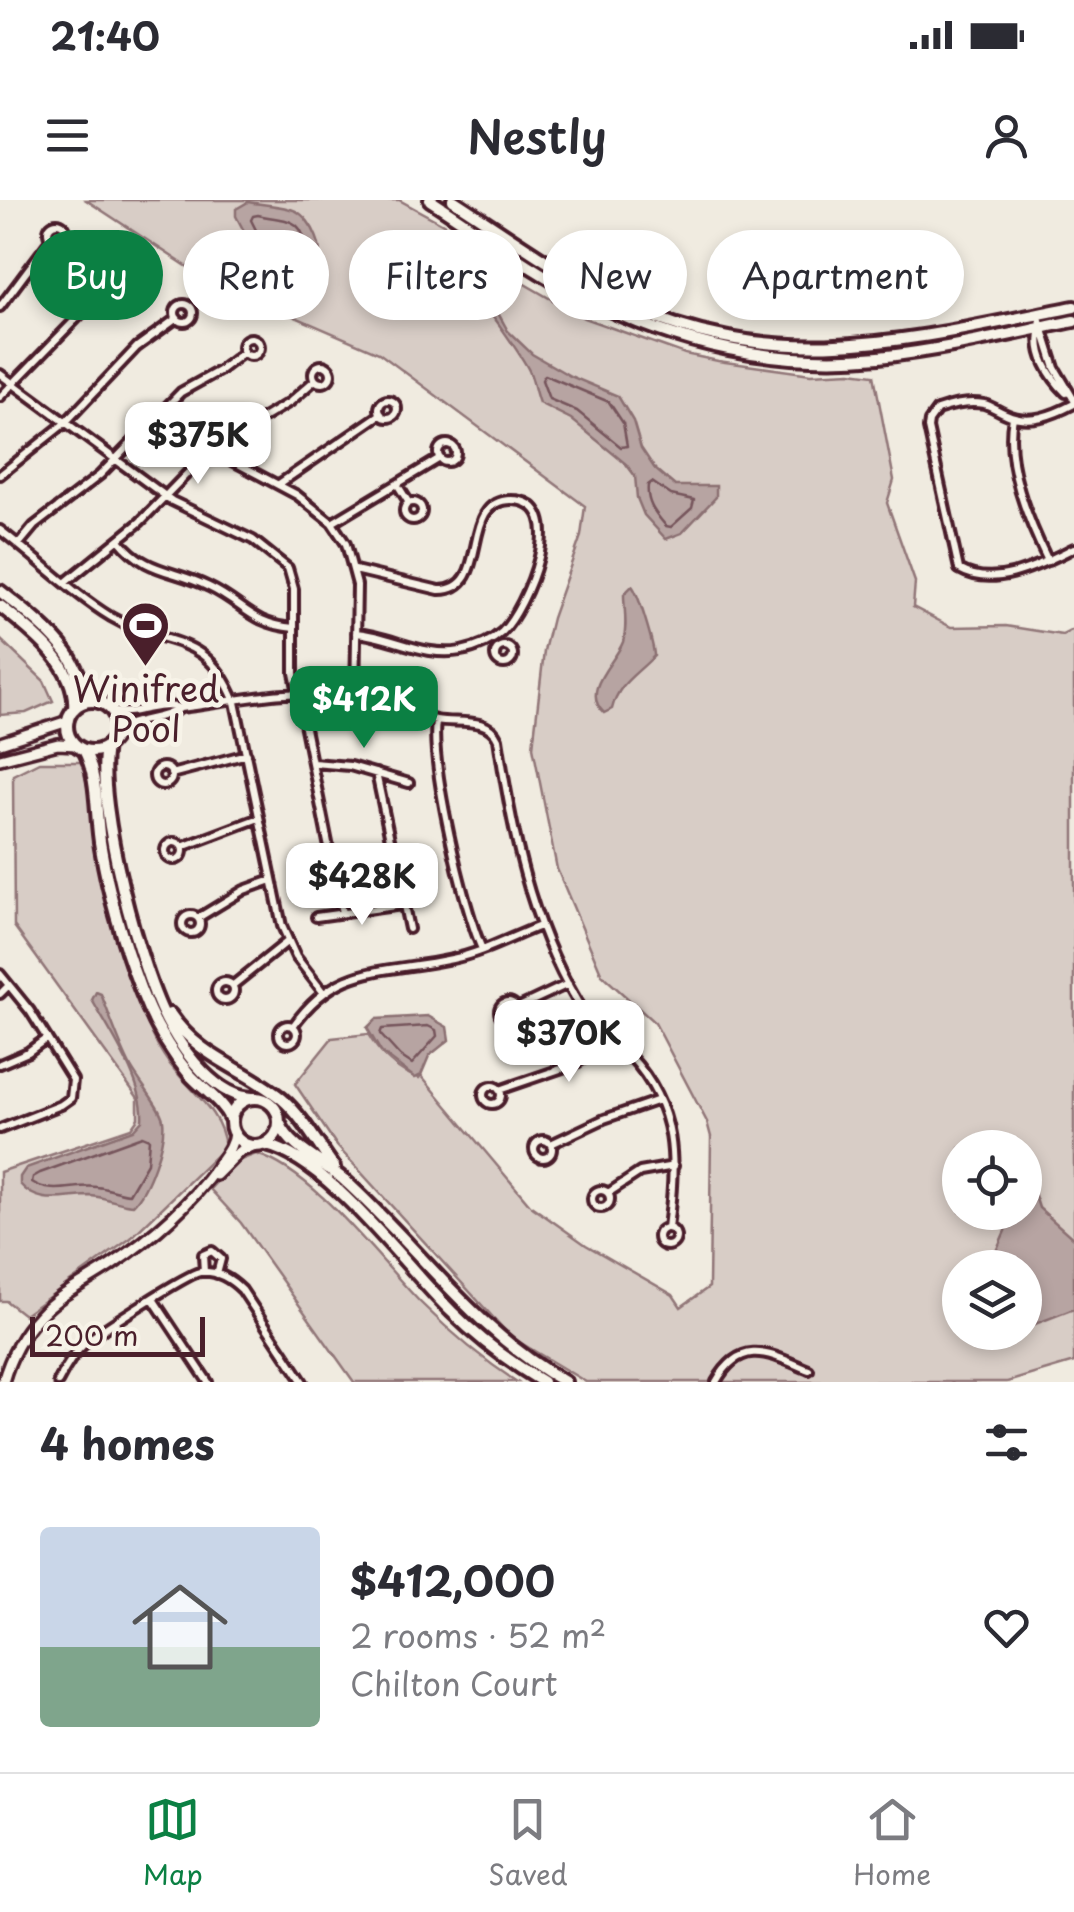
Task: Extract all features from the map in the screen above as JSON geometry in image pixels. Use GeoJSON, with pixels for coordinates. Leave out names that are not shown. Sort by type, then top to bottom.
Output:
{"type":"FeatureCollection","features":[{"type":"Feature","properties":{"kind":"main road"},"geometry":{"type":"LineString","coordinates":[[430,200],[551,279],[622,317],[696,342],[752,354],[792,358],[880,357],[1074,321]]}},
{"type":"Feature","properties":{"kind":"main road"},"geometry":{"type":"LineString","coordinates":[[454,200],[555,267],[625,305],[754,342],[847,347],[911,340],[1074,307]]}},
{"type":"Feature","properties":{"kind":"main road"},"geometry":{"type":"LineString","coordinates":[[792,358],[802,356],[808,346]]}},
{"type":"Feature","properties":{"kind":"main road"},"geometry":{"type":"LineString","coordinates":[[0,591],[44,626],[69,656],[90,695],[107,707],[116,730],[106,747],[109,811],[131,922],[154,992],[168,1022],[214,1080],[230,1094],[269,1102],[280,1124],[266,1144],[245,1144],[234,1133],[226,1109],[197,1082],[169,1047],[142,992],[110,889],[91,768],[68,734],[74,708],[73,690],[48,650],[0,606]]}},
{"type":"Feature","properties":{"kind":"main road"},"geometry":{"type":"LineString","coordinates":[[74,708],[88,702],[107,707]]}},
{"type":"Feature","properties":{"kind":"main road"},"geometry":{"type":"LineString","coordinates":[[80,747],[106,747]]}},
{"type":"Feature","properties":{"kind":"main road"},"geometry":{"type":"LineString","coordinates":[[154,992],[192,1042],[282,1100],[344,1180],[497,1337],[565,1382]]}},
{"type":"Feature","properties":{"kind":"main road"},"geometry":{"type":"LineString","coordinates":[[231,1120],[241,1103],[253,1098]]}},
{"type":"Feature","properties":{"kind":"main road"},"geometry":{"type":"LineString","coordinates":[[280,1124],[292,1142],[344,1180]]}},
{"type":"Feature","properties":{"kind":"main road"},"geometry":{"type":"LineString","coordinates":[[266,1144],[293,1157],[338,1191],[450,1311],[495,1350],[543,1382]]}},
{"type":"Feature","properties":{"kind":"street"},"geometry":{"type":"LineString","coordinates":[[0,307],[30,268]]}},
{"type":"Feature","properties":{"kind":"street"},"geometry":{"type":"LineString","coordinates":[[1038,314],[1038,337],[1047,370],[1074,402],[1044,417],[1014,417],[989,405],[973,403],[937,410],[928,421],[955,564],[969,575],[989,576],[1020,571],[1074,548]]}},
{"type":"Feature","properties":{"kind":"street"},"geometry":{"type":"LineString","coordinates":[[0,475],[65,423],[137,347],[177,318]]}},
{"type":"Feature","properties":{"kind":"street"},"geometry":{"type":"LineString","coordinates":[[0,397],[76,320]]}},
{"type":"Feature","properties":{"kind":"street"},"geometry":{"type":"LineString","coordinates":[[19,544],[34,526],[88,486],[181,392],[244,352]]}},
{"type":"Feature","properties":{"kind":"street"},"geometry":{"type":"LineString","coordinates":[[0,374],[165,497],[253,540],[284,562],[293,581],[298,693],[342,913]]}},
{"type":"Feature","properties":{"kind":"street"},"geometry":{"type":"LineString","coordinates":[[66,582],[119,540],[210,449],[290,402],[315,380]]}},
{"type":"Feature","properties":{"kind":"street"},"geometry":{"type":"LineString","coordinates":[[279,484],[381,414]]}},
{"type":"Feature","properties":{"kind":"street"},"geometry":{"type":"LineString","coordinates":[[1014,417],[1010,433],[1012,450],[1029,520],[1048,561]]}},
{"type":"Feature","properties":{"kind":"street"},"geometry":{"type":"LineString","coordinates":[[210,449],[279,484],[332,524],[346,544],[355,570],[356,697]]}},
{"type":"Feature","properties":{"kind":"street"},"geometry":{"type":"LineString","coordinates":[[332,524],[440,458]]}},
{"type":"Feature","properties":{"kind":"street"},"geometry":{"type":"LineString","coordinates":[[397,484],[409,503]]}},
{"type":"Feature","properties":{"kind":"street"},"geometry":{"type":"LineString","coordinates":[[355,570],[438,590],[455,588],[467,576],[488,510],[504,500],[524,502],[536,510],[542,521],[543,537],[522,606],[493,639],[464,650],[440,653],[356,633]]}},
{"type":"Feature","properties":{"kind":"street"},"geometry":{"type":"LineString","coordinates":[[0,530],[112,618],[193,648],[222,676],[235,702],[288,941],[324,992]]}},
{"type":"Feature","properties":{"kind":"street"},"geometry":{"type":"LineString","coordinates":[[119,540],[148,566],[206,585],[264,624],[294,628]]}},
{"type":"Feature","properties":{"kind":"street"},"geometry":{"type":"LineString","coordinates":[[493,639],[499,648]]}},
{"type":"Feature","properties":{"kind":"street"},"geometry":{"type":"LineString","coordinates":[[107,707],[123,713],[160,705],[180,708],[298,693],[356,697],[436,720],[481,724],[496,734],[524,876],[540,926],[580,1006],[636,1064],[659,1100],[673,1136],[668,1228]]}},
{"type":"Feature","properties":{"kind":"street"},"geometry":{"type":"LineString","coordinates":[[116,730],[180,708]]}},
{"type":"Feature","properties":{"kind":"street"},"geometry":{"type":"LineString","coordinates":[[436,720],[436,747],[449,822],[470,916],[482,949]]}},
{"type":"Feature","properties":{"kind":"street"},"geometry":{"type":"LineString","coordinates":[[0,742],[68,721]]}},
{"type":"Feature","properties":{"kind":"street"},"geometry":{"type":"LineString","coordinates":[[0,759],[58,744],[80,747]]}},
{"type":"Feature","properties":{"kind":"street"},"geometry":{"type":"LineString","coordinates":[[172,774],[247,754]]}},
{"type":"Feature","properties":{"kind":"street"},"geometry":{"type":"LineString","coordinates":[[313,763],[336,763],[409,783]]}},
{"type":"Feature","properties":{"kind":"street"},"geometry":{"type":"LineString","coordinates":[[376,772],[409,929]]}},
{"type":"Feature","properties":{"kind":"street"},"geometry":{"type":"LineString","coordinates":[[182,847],[259,818]]}},
{"type":"Feature","properties":{"kind":"street"},"geometry":{"type":"LineString","coordinates":[[198,918],[244,890],[272,880]]}},
{"type":"Feature","properties":{"kind":"street"},"geometry":{"type":"LineString","coordinates":[[316,917],[402,905]]}},
{"type":"Feature","properties":{"kind":"street"},"geometry":{"type":"LineString","coordinates":[[293,1026],[324,992],[349,977],[448,960],[540,926]]}},
{"type":"Feature","properties":{"kind":"street"},"geometry":{"type":"LineString","coordinates":[[232,986],[288,941]]}},
{"type":"Feature","properties":{"kind":"street"},"geometry":{"type":"LineString","coordinates":[[0,974],[73,1080],[71,1098],[62,1106],[0,1129]]}},
{"type":"Feature","properties":{"kind":"street"},"geometry":{"type":"LineString","coordinates":[[516,1008],[568,984]]}},
{"type":"Feature","properties":{"kind":"street"},"geometry":{"type":"LineString","coordinates":[[0,994],[9,985]]}},
{"type":"Feature","properties":{"kind":"street"},"geometry":{"type":"LineString","coordinates":[[0,1064],[28,1052],[47,1038]]}},
{"type":"Feature","properties":{"kind":"street"},"geometry":{"type":"LineString","coordinates":[[499,1090],[575,1064],[613,1040]]}},
{"type":"Feature","properties":{"kind":"street"},"geometry":{"type":"LineString","coordinates":[[551,1144],[604,1119],[659,1100]]}},
{"type":"Feature","properties":{"kind":"street"},"geometry":{"type":"LineString","coordinates":[[206,1182],[232,1146],[234,1133]]}},
{"type":"Feature","properties":{"kind":"street"},"geometry":{"type":"LineString","coordinates":[[3,1382],[20,1340],[41,1314],[148,1238],[240,1151],[252,1147]]}},
{"type":"Feature","properties":{"kind":"street"},"geometry":{"type":"LineString","coordinates":[[608,1193],[640,1172],[674,1166]]}},
{"type":"Feature","properties":{"kind":"street"},"geometry":{"type":"LineString","coordinates":[[204,1272],[203,1254],[212,1251],[221,1259],[217,1274]]}},
{"type":"Feature","properties":{"kind":"street"},"geometry":{"type":"LineString","coordinates":[[58,1382],[85,1344],[187,1275],[204,1272],[217,1274],[242,1290],[303,1382]]}},
{"type":"Feature","properties":{"kind":"street"},"geometry":{"type":"LineString","coordinates":[[153,1299],[208,1382]]}},
{"type":"Feature","properties":{"kind":"street"},"geometry":{"type":"LineString","coordinates":[[719,1379],[736,1357],[750,1352],[809,1370]]}},
{"type":"Feature","properties":{"kind":"shaded area"},"geometry":{"type":"Polygon","coordinates":[[[86,200],[399,200],[452,230],[349,230],[349,320],[523,320],[523,283],[543,294],[543,320],[590,320],[685,354],[718,361],[811,374],[874,375],[894,480],[887,503],[915,582],[913,607],[951,627],[1006,626],[1062,635],[1074,629],[1074,1362],[1007,1382],[586,1382],[511,1337],[337,1146],[295,1084],[332,1038],[368,1034],[396,1066],[419,1078],[421,1075],[531,1206],[586,1245],[673,1295],[681,1307],[709,1287],[711,1137],[707,1122],[655,1023],[602,975],[557,869],[533,747],[544,651],[581,536],[585,506],[379,353],[303,320],[329,320],[329,230],[183,230],[183,264],[163,251],[163,230],[132,230],[86,200]]]}},
{"type":"Feature","properties":{"kind":"shaded area"},"geometry":{"type":"Polygon","coordinates":[[[0,639],[44,681],[53,701],[26,713],[0,715],[0,639]]]}},
{"type":"Feature","properties":{"kind":"shaded area"},"geometry":{"type":"Polygon","coordinates":[[[39,762],[83,762],[103,881],[125,968],[157,1045],[210,1111],[225,1147],[131,1238],[24,1315],[6,1301],[0,1301],[0,1172],[131,1128],[138,1118],[138,1098],[14,926],[13,775],[39,762]]]}},
{"type":"Feature","properties":{"kind":"shaded area"},"geometry":{"type":"Polygon","coordinates":[[[256,1154],[278,1163],[322,1197],[432,1314],[517,1382],[354,1382],[241,1223],[210,1189],[235,1162],[256,1154]]]}},
{"type":"Feature","properties":{"kind":"water"},"geometry":{"type":"Polygon","coordinates":[[[248,202],[286,207],[302,215],[313,230],[243,230],[236,209],[248,202]]]}},
{"type":"Feature","properties":{"kind":"water"},"geometry":{"type":"Polygon","coordinates":[[[495,320],[502,320],[532,354],[570,376],[618,396],[633,421],[641,448],[655,469],[675,486],[716,486],[716,497],[682,533],[666,539],[644,515],[635,476],[626,464],[571,419],[539,403],[527,368],[495,320]]]}},
{"type":"Feature","properties":{"kind":"water"},"geometry":{"type":"Polygon","coordinates":[[[632,586],[654,656],[623,686],[612,709],[604,713],[598,704],[597,686],[623,642],[624,594],[632,586]]]}},
{"type":"Feature","properties":{"kind":"water"},"geometry":{"type":"Polygon","coordinates":[[[96,992],[101,994],[131,1067],[163,1120],[155,1165],[133,1205],[91,1196],[44,1198],[20,1184],[26,1168],[133,1130],[142,1120],[132,1074],[92,1000],[96,992]]]}},
{"type":"Feature","properties":{"kind":"water"},"geometry":{"type":"Polygon","coordinates":[[[428,1016],[447,1027],[449,1040],[429,1056],[421,1075],[415,1078],[381,1052],[367,1028],[376,1019],[428,1016]]]}},
{"type":"Feature","properties":{"kind":"water"},"geometry":{"type":"Polygon","coordinates":[[[1042,1211],[1074,1239],[1074,1309],[1042,1321],[1042,1250],[997,1250],[1005,1230],[1042,1230],[1042,1211]]]}},
{"type":"Feature","properties":{"kind":"place","name":"Winifred Pool"},"geometry":{"type":"Point","coordinates":[146,668]}}]}
